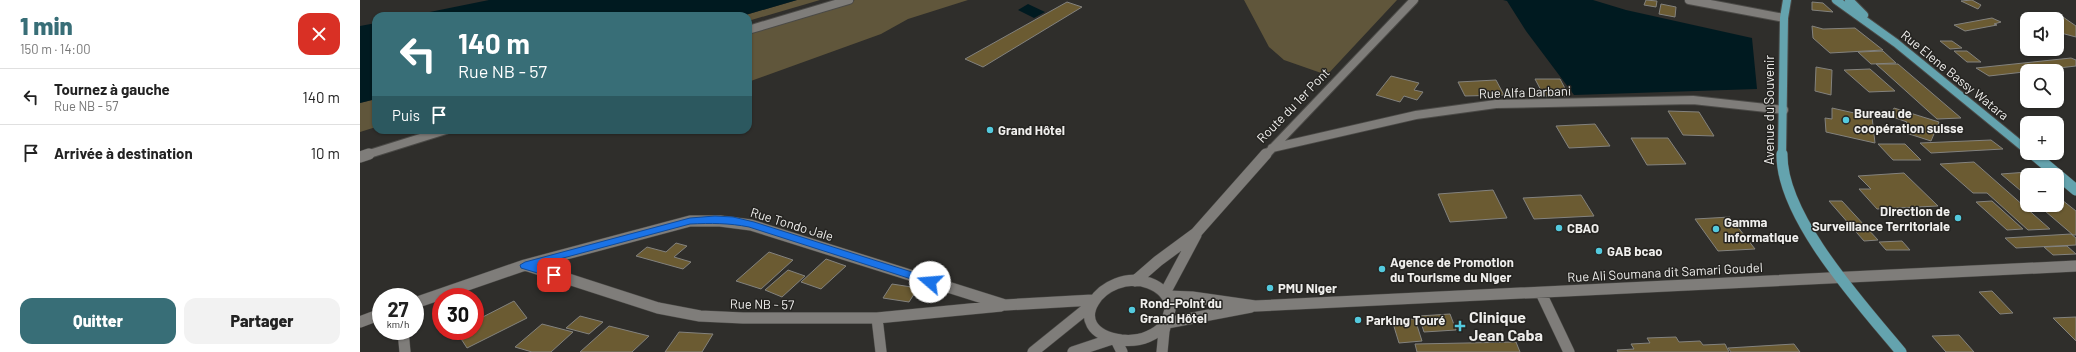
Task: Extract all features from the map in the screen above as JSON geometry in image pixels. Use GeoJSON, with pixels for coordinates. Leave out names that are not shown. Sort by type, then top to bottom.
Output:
{"type":"FeatureCollection","features":[{"type":"Feature","properties":{"kind":"main road"},"geometry":{"type":"LineString","coordinates":[[1779,0],[1786,4]]}},
{"type":"Feature","properties":{"kind":"main road"},"geometry":{"type":"LineString","coordinates":[[1836,0],[1886,36]]}},
{"type":"Feature","properties":{"kind":"main road"},"geometry":{"type":"LineString","coordinates":[[1849,0],[1886,36]]}},
{"type":"Feature","properties":{"kind":"main road","name":"Avenue du Souvenir"},"geometry":{"type":"LineString","coordinates":[[1786,4],[1784,18],[1784,110],[1782,163],[1788,192],[1798,212],[1839,277],[1901,352]]}},
{"type":"Feature","properties":{"kind":"main road","name":"Rue Elene Bassy Watara"},"geometry":{"type":"LineString","coordinates":[[1886,36],[2020,144]]}},
{"type":"Feature","properties":{"kind":"main road"},"geometry":{"type":"LineString","coordinates":[[2040,160],[2076,190]]}},
{"type":"Feature","properties":{"kind":"street"},"geometry":{"type":"LineString","coordinates":[[752,29],[849,0]]}},
{"type":"Feature","properties":{"kind":"street","name":"Route du 1er Pont"},"geometry":{"type":"LineString","coordinates":[[1134,281],[1196,233],[1272,148],[1414,0]]}},
{"type":"Feature","properties":{"kind":"street"},"geometry":{"type":"LineString","coordinates":[[1689,0],[1784,18]]}},
{"type":"Feature","properties":{"kind":"street","name":"Rue Alfa Darbani"},"geometry":{"type":"LineString","coordinates":[[1272,148],[1416,115],[1496,104],[1692,100],[1744,104],[1784,110]]}},
{"type":"Feature","properties":{"kind":"street"},"geometry":{"type":"LineString","coordinates":[[360,157],[433,134]]}},
{"type":"Feature","properties":{"kind":"street","name":"Rue Tondo Jale"},"geometry":{"type":"LineString","coordinates":[[424,299],[525,265],[690,221],[733,220],[1005,305],[1092,303]]}},
{"type":"Feature","properties":{"kind":"street","name":"Route du 1er Pont"},"geometry":{"type":"LineString","coordinates":[[1166,294],[1196,233]]}},
{"type":"Feature","properties":{"kind":"street","name":"Rue NB - 57"},"geometry":{"type":"LineString","coordinates":[[525,265],[658,308],[700,316],[743,318],[877,318],[1005,305]]}},
{"type":"Feature","properties":{"kind":"street","name":"Rue Ali Soumana dit Samari Goudel"},"geometry":{"type":"LineString","coordinates":[[1166,294],[1255,306],[2076,266]]}},
{"type":"Feature","properties":{"kind":"street"},"geometry":{"type":"LineString","coordinates":[[1032,352],[1092,303],[1110,286],[1134,281],[1152,285],[1166,294],[1172,309],[1166,324],[1162,352]]}},
{"type":"Feature","properties":{"kind":"street"},"geometry":{"type":"LineString","coordinates":[[1541,293],[1569,352]]}},
{"type":"Feature","properties":{"kind":"street"},"geometry":{"type":"LineString","coordinates":[[1092,303],[1089,316],[1092,326],[1100,334],[1114,340],[1130,342],[1143,339],[1156,334],[1166,324]]}},
{"type":"Feature","properties":{"kind":"street","name":"Rue Ali Soumana dit Samari Goudel"},"geometry":{"type":"LineString","coordinates":[[1166,324],[1255,306]]}},
{"type":"Feature","properties":{"kind":"street"},"geometry":{"type":"LineString","coordinates":[[360,322],[372,317]]}},
{"type":"Feature","properties":{"kind":"street"},"geometry":{"type":"LineString","coordinates":[[877,318],[881,352]]}},
{"type":"Feature","properties":{"kind":"street"},"geometry":{"type":"LineString","coordinates":[[404,340],[405,352]]}},
{"type":"Feature","properties":{"kind":"street"},"geometry":{"type":"LineString","coordinates":[[1073,352],[1114,340]]}},
{"type":"Feature","properties":{"kind":"street"},"geometry":{"type":"LineString","coordinates":[[1114,340],[1122,352]]}},
{"type":"Feature","properties":{"kind":"shaded area"},"geometry":{"type":"Polygon","coordinates":[[[797,0],[820,0],[752,20],[752,13],[797,0]]]}},
{"type":"Feature","properties":{"kind":"shaded area"},"geometry":{"type":"Polygon","coordinates":[[[855,0],[968,0],[908,19],[881,34],[752,81],[752,33],[821,9],[855,0]]]}},
{"type":"Feature","properties":{"kind":"shaded area"},"geometry":{"type":"Polygon","coordinates":[[[1244,0],[1397,0],[1327,75],[1284,60],[1269,47],[1244,0]]]}},
{"type":"Feature","properties":{"kind":"shaded area"},"geometry":{"type":"Polygon","coordinates":[[[372,100],[372,128],[360,132],[360,103],[372,100]]]}},
{"type":"Feature","properties":{"kind":"water"},"geometry":{"type":"Polygon","coordinates":[[[489,0],[797,0],[752,13],[430,12],[489,0]]]}},
{"type":"Feature","properties":{"kind":"water"},"geometry":{"type":"Polygon","coordinates":[[[1503,0],[1593,0],[1626,10],[1752,38],[1757,89],[1574,95],[1526,31],[1507,1],[1503,0]]]}},
{"type":"Feature","properties":{"kind":"water"},"geometry":{"type":"Polygon","coordinates":[[[1028,4],[1045,12],[1034,18],[1018,10],[1028,4]]]}},
{"type":"Feature","properties":{"kind":"water"},"geometry":{"type":"Polygon","coordinates":[[[372,24],[372,100],[360,103],[360,26],[372,24]]]}},
{"type":"Feature","properties":{"kind":"building"},"geometry":{"type":"Polygon","coordinates":[[[1646,0],[1657,1],[1656,7],[1644,5],[1646,0]]]}},
{"type":"Feature","properties":{"kind":"building"},"geometry":{"type":"Polygon","coordinates":[[[1972,0],[1981,5],[1978,9],[1961,1],[1972,0]]]}},
{"type":"Feature","properties":{"kind":"building"},"geometry":{"type":"Polygon","coordinates":[[[1067,2],[1082,7],[983,67],[965,59],[1067,2]]]}},
{"type":"Feature","properties":{"kind":"building"},"geometry":{"type":"Polygon","coordinates":[[[1812,2],[1823,3],[1833,12],[1812,10],[1812,2]]]}},
{"type":"Feature","properties":{"kind":"building"},"geometry":{"type":"Polygon","coordinates":[[[1661,4],[1676,7],[1675,17],[1659,14],[1661,4]]]}},
{"type":"Feature","properties":{"kind":"building"},"geometry":{"type":"Polygon","coordinates":[[[1992,18],[2001,22],[1994,24],[1997,25],[1965,31],[1954,25],[1992,18]]]}},
{"type":"Feature","properties":{"kind":"building"},"geometry":{"type":"Polygon","coordinates":[[[2064,18],[2076,26],[2076,37],[2064,34],[2064,18]]]}},
{"type":"Feature","properties":{"kind":"building"},"geometry":{"type":"Polygon","coordinates":[[[1812,26],[1823,29],[1855,28],[1883,50],[1830,53],[1813,38],[1812,26]]]}},
{"type":"Feature","properties":{"kind":"building"},"geometry":{"type":"Polygon","coordinates":[[[1940,41],[1952,41],[1962,48],[1950,49],[1940,41]]]}},
{"type":"Feature","properties":{"kind":"building"},"geometry":{"type":"Polygon","coordinates":[[[1883,51],[1896,63],[1871,64],[1858,52],[1883,51]]]}},
{"type":"Feature","properties":{"kind":"building"},"geometry":{"type":"Polygon","coordinates":[[[1954,51],[1967,51],[1981,62],[1967,62],[1954,51]]]}},
{"type":"Feature","properties":{"kind":"building"},"geometry":{"type":"Polygon","coordinates":[[[2071,58],[2076,60],[2076,66],[2064,67],[2064,64],[2020,64],[2020,72],[1989,76],[1976,68],[2071,58]]]}},
{"type":"Feature","properties":{"kind":"building"},"geometry":{"type":"Polygon","coordinates":[[[1876,64],[1898,64],[1961,118],[1937,119],[1876,64]]]}},
{"type":"Feature","properties":{"kind":"building"},"geometry":{"type":"Polygon","coordinates":[[[1816,67],[1832,70],[1831,95],[1815,91],[1816,67]]]}},
{"type":"Feature","properties":{"kind":"building"},"geometry":{"type":"Polygon","coordinates":[[[1870,69],[1895,91],[1869,92],[1844,70],[1870,69]]]}},
{"type":"Feature","properties":{"kind":"building"},"geometry":{"type":"Polygon","coordinates":[[[1391,76],[1419,83],[1414,90],[1423,92],[1417,100],[1404,96],[1400,102],[1376,95],[1391,76]]]}},
{"type":"Feature","properties":{"kind":"building"},"geometry":{"type":"Polygon","coordinates":[[[1535,79],[1560,79],[1569,96],[1544,96],[1535,79]]]}},
{"type":"Feature","properties":{"kind":"building"},"geometry":{"type":"Polygon","coordinates":[[[1496,80],[1504,95],[1465,96],[1458,82],[1496,80]]]}},
{"type":"Feature","properties":{"kind":"building"},"geometry":{"type":"Polygon","coordinates":[[[1832,108],[1872,117],[1875,143],[1826,132],[1825,118],[1832,119],[1832,108]]]}},
{"type":"Feature","properties":{"kind":"building"},"geometry":{"type":"Polygon","coordinates":[[[1894,108],[1939,122],[1931,141],[1903,132],[1907,122],[1890,116],[1894,108]]]}},
{"type":"Feature","properties":{"kind":"building"},"geometry":{"type":"Polygon","coordinates":[[[1668,111],[1699,112],[1714,136],[1683,135],[1668,111]]]}},
{"type":"Feature","properties":{"kind":"building"},"geometry":{"type":"Polygon","coordinates":[[[1595,124],[1610,146],[1569,148],[1556,126],[1595,124]]]}},
{"type":"Feature","properties":{"kind":"building"},"geometry":{"type":"Polygon","coordinates":[[[1631,138],[1668,138],[1686,164],[1647,165],[1631,138]]]}},
{"type":"Feature","properties":{"kind":"building"},"geometry":{"type":"Polygon","coordinates":[[[1991,140],[2003,149],[1931,153],[1920,143],[1991,140]]]}},
{"type":"Feature","properties":{"kind":"building"},"geometry":{"type":"Polygon","coordinates":[[[1878,144],[1905,144],[1921,160],[1893,160],[1878,144]]]}},
{"type":"Feature","properties":{"kind":"building"},"geometry":{"type":"Polygon","coordinates":[[[1974,162],[2020,203],[2020,212],[2031,212],[2050,229],[2028,230],[1987,193],[1973,193],[1940,164],[1974,162]]]}},
{"type":"Feature","properties":{"kind":"building"},"geometry":{"type":"Polygon","coordinates":[[[1904,173],[1938,206],[1877,209],[1859,189],[1871,189],[1858,176],[1904,173]]]}},
{"type":"Feature","properties":{"kind":"building"},"geometry":{"type":"Polygon","coordinates":[[[2020,173],[2020,190],[2001,174],[2020,173]]]}},
{"type":"Feature","properties":{"kind":"building"},"geometry":{"type":"Polygon","coordinates":[[[1493,190],[1507,218],[1450,222],[1438,194],[1493,190]]]}},
{"type":"Feature","properties":{"kind":"building"},"geometry":{"type":"Polygon","coordinates":[[[1581,195],[1594,216],[1534,219],[1523,198],[1581,195]]]}},
{"type":"Feature","properties":{"kind":"building"},"geometry":{"type":"Polygon","coordinates":[[[1829,201],[1842,201],[1878,240],[1864,241],[1829,201]]]}},
{"type":"Feature","properties":{"kind":"building"},"geometry":{"type":"Polygon","coordinates":[[[1992,201],[2023,229],[2007,230],[1976,202],[1992,201]]]}},
{"type":"Feature","properties":{"kind":"building"},"geometry":{"type":"Polygon","coordinates":[[[2064,202],[2076,211],[2076,235],[2073,235],[2046,212],[2064,212],[2064,202]]]}},
{"type":"Feature","properties":{"kind":"building"},"geometry":{"type":"Polygon","coordinates":[[[1730,217],[1755,249],[1718,251],[1695,219],[1730,217]]]}},
{"type":"Feature","properties":{"kind":"building"},"geometry":{"type":"Polygon","coordinates":[[[2071,234],[2076,238],[2076,245],[2016,248],[2005,238],[2071,234]]]}},
{"type":"Feature","properties":{"kind":"building"},"geometry":{"type":"Polygon","coordinates":[[[1902,241],[1910,250],[1886,250],[1879,242],[1902,241]]]}},
{"type":"Feature","properties":{"kind":"building"},"geometry":{"type":"Polygon","coordinates":[[[676,243],[687,246],[674,257],[691,262],[683,269],[636,256],[647,247],[666,252],[676,243]]]}},
{"type":"Feature","properties":{"kind":"building"},"geometry":{"type":"Polygon","coordinates":[[[2067,246],[2076,254],[2053,255],[2044,247],[2067,246]]]}},
{"type":"Feature","properties":{"kind":"building"},"geometry":{"type":"Polygon","coordinates":[[[769,252],[793,260],[761,289],[736,281],[769,252]]]}},
{"type":"Feature","properties":{"kind":"building"},"geometry":{"type":"Polygon","coordinates":[[[826,259],[846,266],[821,289],[801,282],[826,259]]]}},
{"type":"Feature","properties":{"kind":"building"},"geometry":{"type":"Polygon","coordinates":[[[788,270],[805,276],[782,297],[765,290],[788,270]]]}},
{"type":"Feature","properties":{"kind":"building"},"geometry":{"type":"Polygon","coordinates":[[[892,284],[918,288],[909,302],[883,298],[892,284]]]}},
{"type":"Feature","properties":{"kind":"building"},"geometry":{"type":"Polygon","coordinates":[[[1992,291],[2013,313],[2000,314],[1979,292],[1992,291]]]}},
{"type":"Feature","properties":{"kind":"building"},"geometry":{"type":"Polygon","coordinates":[[[514,301],[527,318],[484,340],[484,316],[514,301]]]}},
{"type":"Feature","properties":{"kind":"building"},"geometry":{"type":"Polygon","coordinates":[[[1450,314],[1456,330],[1424,332],[1419,316],[1450,314]]]}},
{"type":"Feature","properties":{"kind":"building"},"geometry":{"type":"Polygon","coordinates":[[[580,316],[603,322],[589,334],[566,328],[580,316]]]}},
{"type":"Feature","properties":{"kind":"building"},"geometry":{"type":"Polygon","coordinates":[[[2076,317],[2076,341],[2053,318],[2076,317]]]}},
{"type":"Feature","properties":{"kind":"building"},"geometry":{"type":"Polygon","coordinates":[[[1415,319],[1422,341],[1399,343],[1392,320],[1415,319]]]}},
{"type":"Feature","properties":{"kind":"building"},"geometry":{"type":"Polygon","coordinates":[[[542,324],[573,332],[551,352],[532,352],[515,347],[542,324]]]}},
{"type":"Feature","properties":{"kind":"building"},"geometry":{"type":"Polygon","coordinates":[[[609,326],[649,336],[632,352],[580,352],[609,326]]]}},
{"type":"Feature","properties":{"kind":"building"},"geometry":{"type":"Polygon","coordinates":[[[679,332],[713,334],[702,352],[665,352],[679,332]]]}},
{"type":"Feature","properties":{"kind":"building"},"geometry":{"type":"Polygon","coordinates":[[[1959,335],[1974,352],[1946,352],[1932,336],[1959,335]]]}},
{"type":"Feature","properties":{"kind":"building"},"geometry":{"type":"Polygon","coordinates":[[[1676,337],[1679,342],[1700,341],[1703,345],[1725,344],[1729,352],[1618,352],[1617,350],[1634,349],[1631,344],[1650,343],[1647,338],[1676,337]]]}},
{"type":"Feature","properties":{"kind":"building"},"geometry":{"type":"Polygon","coordinates":[[[462,340],[483,340],[467,348],[462,340]]]}},
{"type":"Feature","properties":{"kind":"building"},"geometry":{"type":"Polygon","coordinates":[[[1516,342],[1520,352],[1417,352],[1415,344],[1516,342]]]}},
{"type":"Feature","properties":{"kind":"building"},"geometry":{"type":"Polygon","coordinates":[[[1794,344],[1800,352],[1731,352],[1728,348],[1794,344]]]}},
{"type":"Feature","properties":{"kind":"place","name":"Bureau de coopération suisse"},"geometry":{"type":"Point","coordinates":[1846,120]}},
{"type":"Feature","properties":{"kind":"place","name":"Grand Hôtel"},"geometry":{"type":"Point","coordinates":[990,130]}},
{"type":"Feature","properties":{"kind":"place","name":"Direction de Surveillance Territoriale"},"geometry":{"type":"Point","coordinates":[1958,218]}},
{"type":"Feature","properties":{"kind":"place","name":"CBAO"},"geometry":{"type":"Point","coordinates":[1559,228]}},
{"type":"Feature","properties":{"kind":"place","name":"Gamma Informatique"},"geometry":{"type":"Point","coordinates":[1716,229]}},
{"type":"Feature","properties":{"kind":"place","name":"GAB bcao"},"geometry":{"type":"Point","coordinates":[1599,251]}},
{"type":"Feature","properties":{"kind":"place","name":"Agence de Promotion du Tourisme du Niger"},"geometry":{"type":"Point","coordinates":[1382,269]}},
{"type":"Feature","properties":{"kind":"place","name":"PMU Niger"},"geometry":{"type":"Point","coordinates":[1270,288]}},
{"type":"Feature","properties":{"kind":"place","name":"Rond-Point du Grand Hôtel"},"geometry":{"type":"Point","coordinates":[1132,310]}},
{"type":"Feature","properties":{"kind":"place","name":"Parking Touré"},"geometry":{"type":"Point","coordinates":[1358,320]}},
{"type":"Feature","properties":{"kind":"place","name":"Clinique Jean Caba"},"geometry":{"type":"Point","coordinates":[1460,326]}},
{"type":"Feature","properties":{"kind":"route"},"geometry":{"type":"LineString","coordinates":[[554,275],[525,265],[690,221],[733,220],[930,282]]}}]}
